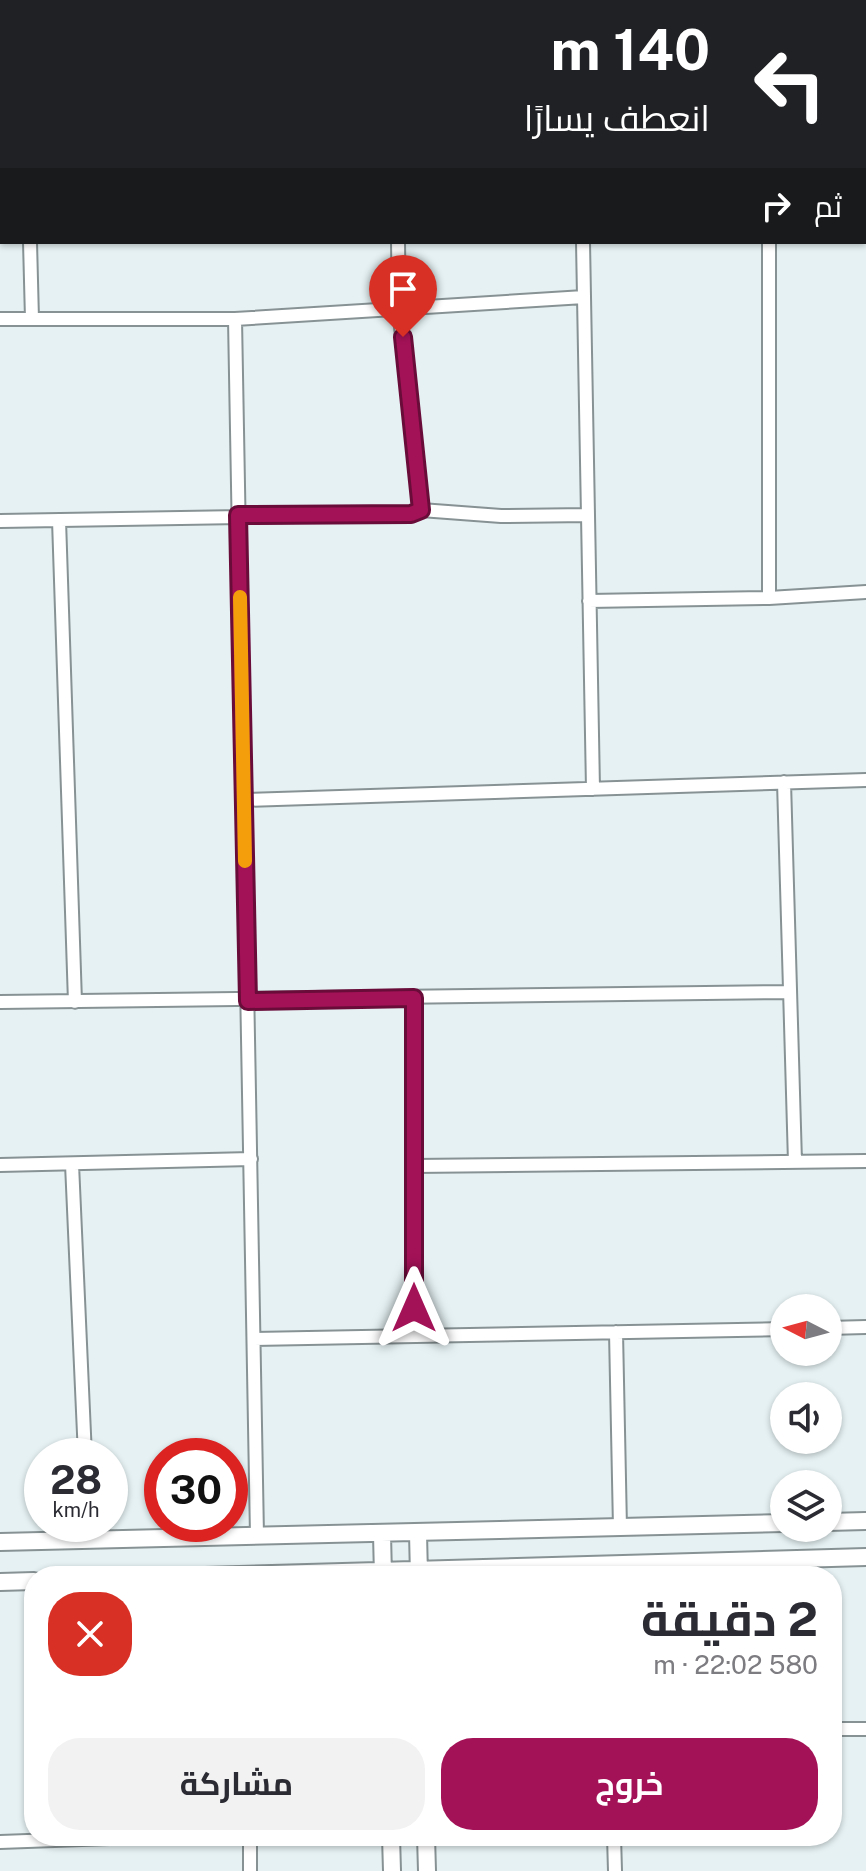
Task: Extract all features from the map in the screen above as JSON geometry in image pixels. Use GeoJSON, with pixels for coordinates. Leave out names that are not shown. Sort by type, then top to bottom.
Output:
{"type":"FeatureCollection","features":[{"type":"Feature","properties":{"kind":"street"},"geometry":{"type":"LineString","coordinates":[[30,244],[32,319]]}},
{"type":"Feature","properties":{"kind":"street"},"geometry":{"type":"LineString","coordinates":[[398,244],[399,309],[421,510]]}},
{"type":"Feature","properties":{"kind":"street"},"geometry":{"type":"LineString","coordinates":[[583,244],[593,789]]}},
{"type":"Feature","properties":{"kind":"street"},"geometry":{"type":"LineString","coordinates":[[769,244],[769,598]]}},
{"type":"Feature","properties":{"kind":"street"},"geometry":{"type":"LineString","coordinates":[[0,319],[235,319],[584,297]]}},
{"type":"Feature","properties":{"kind":"street"},"geometry":{"type":"LineString","coordinates":[[235,319],[257,1536]]}},
{"type":"Feature","properties":{"kind":"street"},"geometry":{"type":"LineString","coordinates":[[0,521],[411,514],[421,510],[501,516],[588,515]]}},
{"type":"Feature","properties":{"kind":"street"},"geometry":{"type":"LineString","coordinates":[[59,520],[75,1002]]}},
{"type":"Feature","properties":{"kind":"street"},"geometry":{"type":"LineString","coordinates":[[589,601],[769,598],[866,592]]}},
{"type":"Feature","properties":{"kind":"street"},"geometry":{"type":"LineString","coordinates":[[244,800],[866,780]]}},
{"type":"Feature","properties":{"kind":"street"},"geometry":{"type":"LineString","coordinates":[[784,782],[795,1162]]}},
{"type":"Feature","properties":{"kind":"street"},"geometry":{"type":"LineString","coordinates":[[0,1002],[789,992]]}},
{"type":"Feature","properties":{"kind":"street"},"geometry":{"type":"LineString","coordinates":[[414,998],[415,1336]]}},
{"type":"Feature","properties":{"kind":"street"},"geometry":{"type":"LineString","coordinates":[[0,1165],[251,1159]]}},
{"type":"Feature","properties":{"kind":"street"},"geometry":{"type":"LineString","coordinates":[[414,1166],[866,1161]]}},
{"type":"Feature","properties":{"kind":"street"},"geometry":{"type":"LineString","coordinates":[[72,1164],[84,1438]]}},
{"type":"Feature","properties":{"kind":"street"},"geometry":{"type":"LineString","coordinates":[[842,1328],[866,1327]]}},
{"type":"Feature","properties":{"kind":"street"},"geometry":{"type":"LineString","coordinates":[[254,1339],[770,1329]]}},
{"type":"Feature","properties":{"kind":"street"},"geometry":{"type":"LineString","coordinates":[[616,1332],[620,1528]]}},
{"type":"Feature","properties":{"kind":"street"},"geometry":{"type":"LineString","coordinates":[[842,1522],[866,1521]]}},
{"type":"Feature","properties":{"kind":"street"},"geometry":{"type":"LineString","coordinates":[[128,1533],[257,1536],[770,1523]]}},
{"type":"Feature","properties":{"kind":"street"},"geometry":{"type":"LineString","coordinates":[[418,1533],[418,1566]]}},
{"type":"Feature","properties":{"kind":"street"},"geometry":{"type":"LineString","coordinates":[[382,1534],[383,1566]]}},
{"type":"Feature","properties":{"kind":"street"},"geometry":{"type":"LineString","coordinates":[[0,1542],[24,1539]]}},
{"type":"Feature","properties":{"kind":"street"},"geometry":{"type":"LineString","coordinates":[[591,1566],[866,1557]]}},
{"type":"Feature","properties":{"kind":"street"},"geometry":{"type":"LineString","coordinates":[[793,1559],[793,1566]]}},
{"type":"Feature","properties":{"kind":"street"},"geometry":{"type":"LineString","coordinates":[[0,1582],[24,1581]]}},
{"type":"Feature","properties":{"kind":"street"},"geometry":{"type":"LineString","coordinates":[[842,1729],[866,1729]]}},
{"type":"Feature","properties":{"kind":"street"},"geometry":{"type":"LineString","coordinates":[[0,1842],[24,1841]]}},
{"type":"Feature","properties":{"kind":"street"},"geometry":{"type":"LineString","coordinates":[[250,1846],[250,1871]]}},
{"type":"Feature","properties":{"kind":"street"},"geometry":{"type":"LineString","coordinates":[[391,1846],[392,1871]]}},
{"type":"Feature","properties":{"kind":"street"},"geometry":{"type":"LineString","coordinates":[[426,1846],[427,1871]]}},
{"type":"Feature","properties":{"kind":"street"},"geometry":{"type":"LineString","coordinates":[[614,1846],[615,1871]]}},
{"type":"Feature","properties":{"kind":"slow traffic"},"geometry":{"type":"LineString","coordinates":[[240,597],[245,861]]}},
{"type":"Feature","properties":{"kind":"route"},"geometry":{"type":"LineString","coordinates":[[403,337],[421,510],[411,514],[238,515],[248,1001],[414,998],[414,1308]]}}]}
